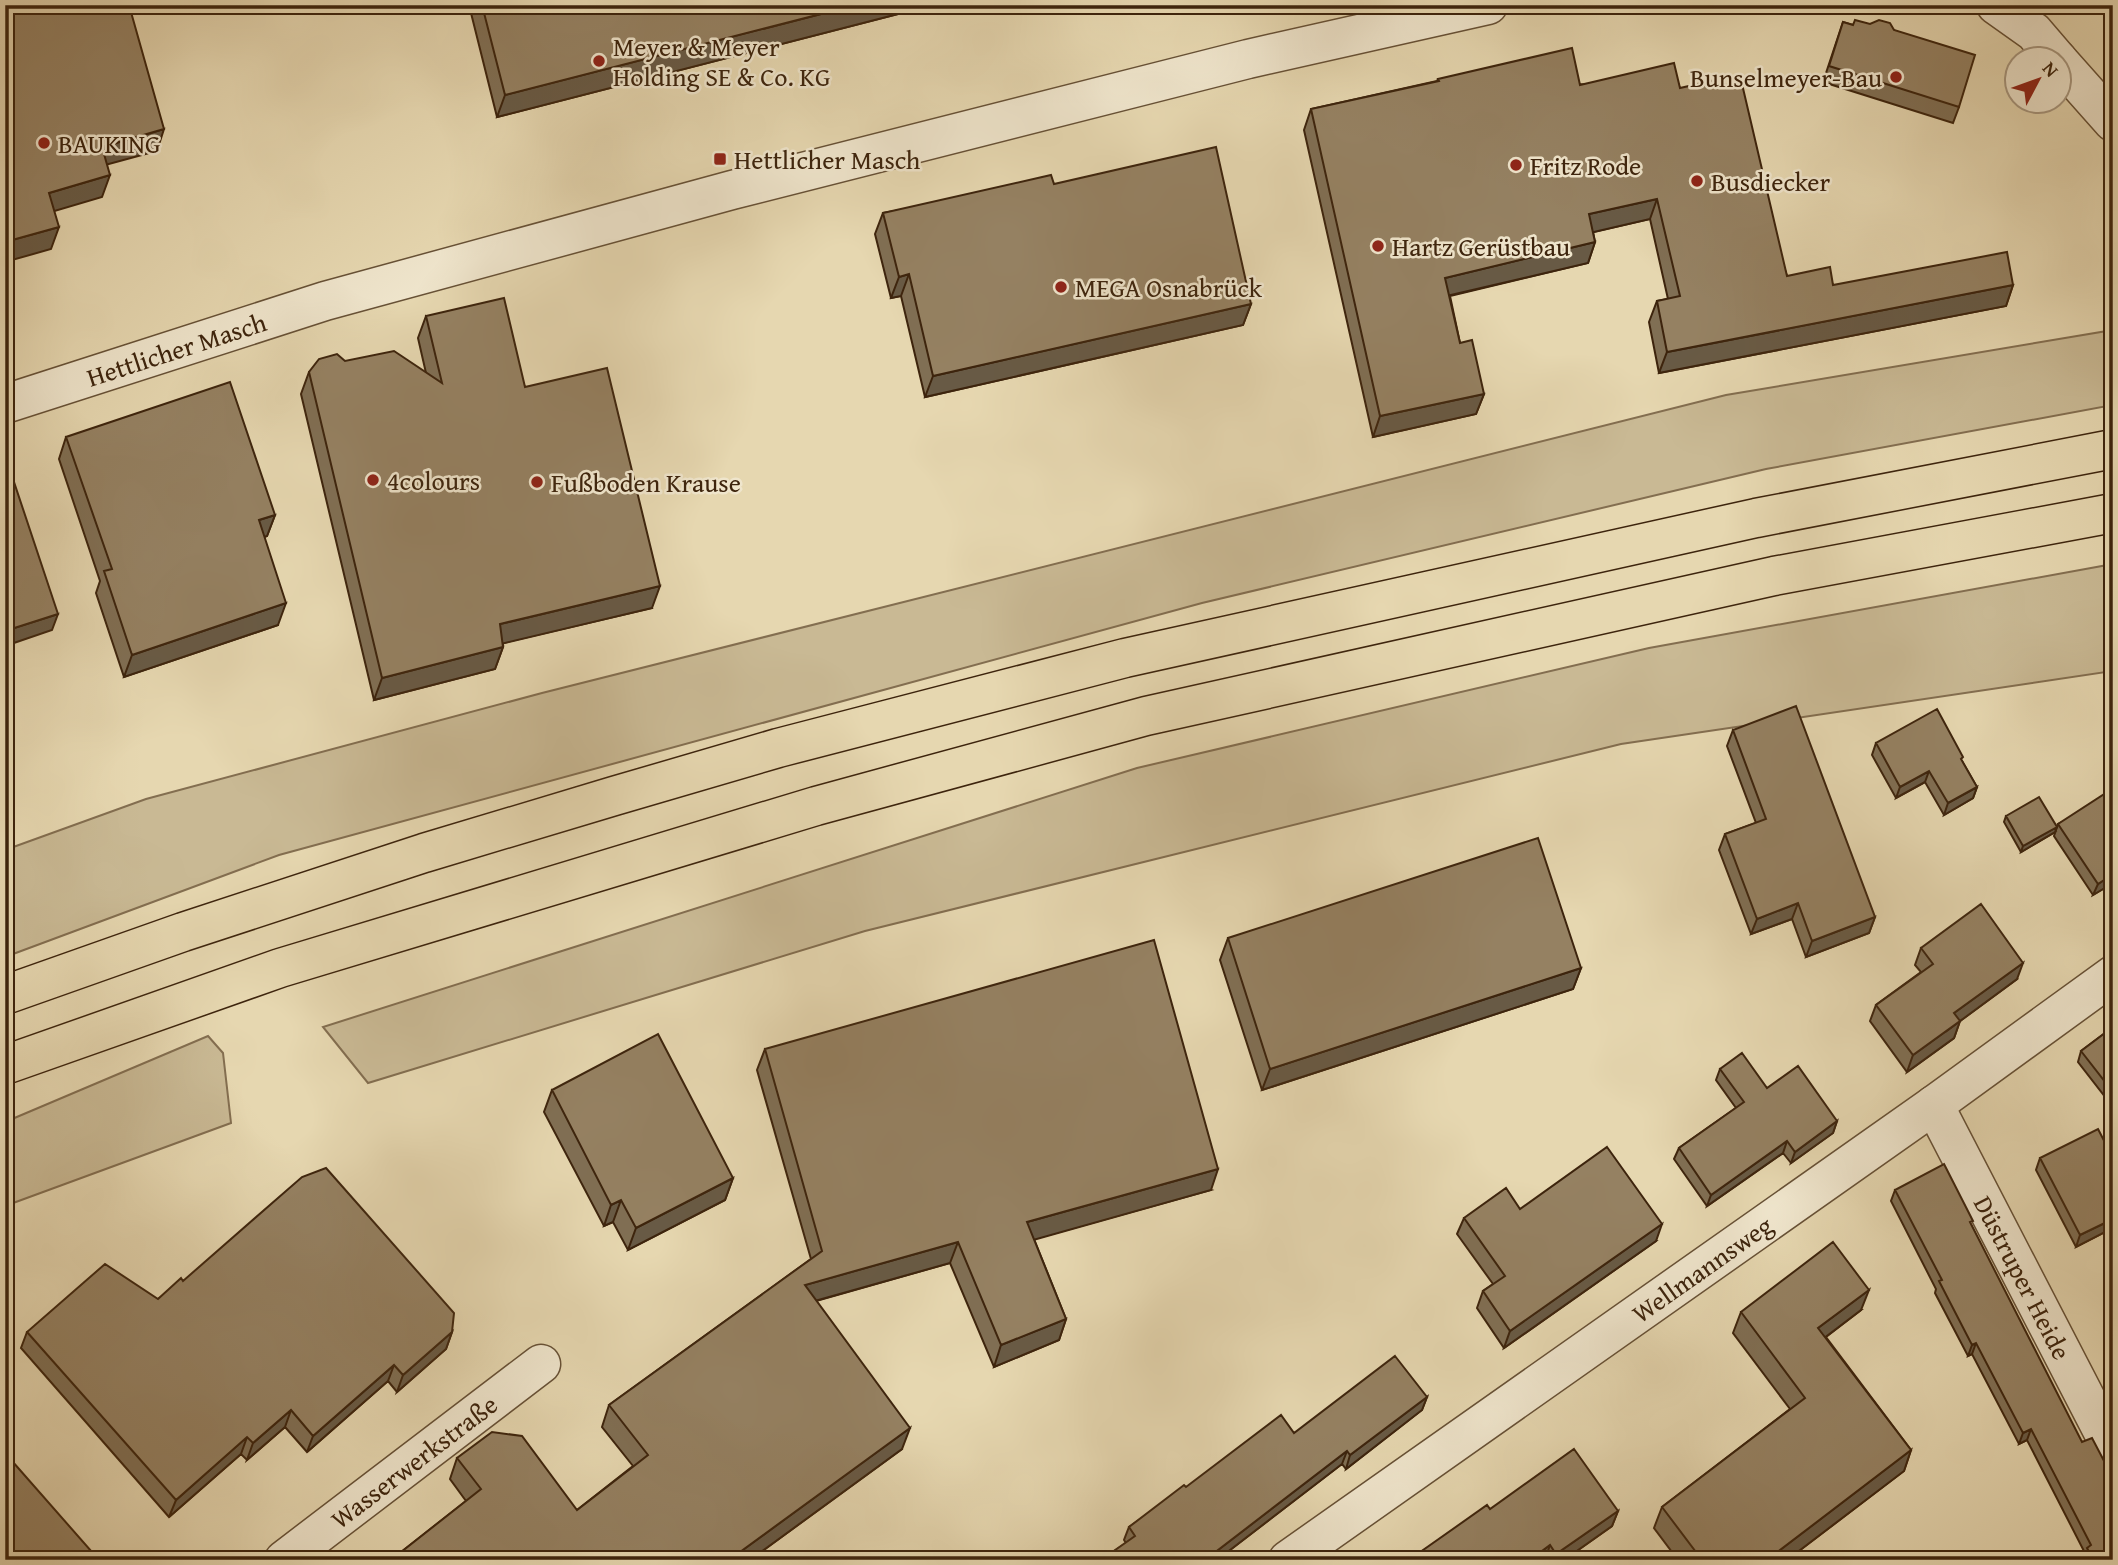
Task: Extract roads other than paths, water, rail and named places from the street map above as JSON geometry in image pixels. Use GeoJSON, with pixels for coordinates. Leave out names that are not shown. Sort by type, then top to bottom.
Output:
{"type":"FeatureCollection","features":[{"type":"Feature","properties":{"kind":"highway"},"geometry":{"type":"LineString","coordinates":[[5,995],[197,927],[424,853],[778,748],[1125,658],[1756,518],[2113,449]]}},
{"type":"Feature","properties":{"kind":"highway"},"geometry":{"type":"LineString","coordinates":[[5,1065],[306,960],[816,806],[1146,716],[1774,576],[2113,513]]}},
{"type":"Feature","properties":{"kind":"street","name":"Hettlicher Masch"},"geometry":{"type":"LineString","coordinates":[[5,404],[325,302],[743,187],[1248,59],[1488,5]]}},
{"type":"Feature","properties":{"kind":"street"},"geometry":{"type":"LineString","coordinates":[[1996,5],[2034,32],[2046,46]]}},
{"type":"Feature","properties":{"kind":"street"},"geometry":{"type":"LineString","coordinates":[[2072,76],[2113,122]]}},
{"type":"Feature","properties":{"kind":"street","name":"Wellmannsweg"},"geometry":{"type":"LineString","coordinates":[[1288,1560],[1326,1549],[2113,975]]}},
{"type":"Feature","properties":{"kind":"street","name":"Düstruper Heide"},"geometry":{"type":"LineString","coordinates":[[1934,1105],[2113,1451]]}},
{"type":"Feature","properties":{"kind":"street","name":"Wasserwerkstraße"},"geometry":{"type":"LineString","coordinates":[[284,1560],[541,1364]]}},
{"type":"Feature","properties":{"kind":"place","name":"Meyer & Meyer Holding SE & Co. KG"},"geometry":{"type":"Point","coordinates":[599,61]}},
{"type":"Feature","properties":{"kind":"place","name":"Bunselmeyer-Bau"},"geometry":{"type":"Point","coordinates":[1896,77]}},
{"type":"Feature","properties":{"kind":"place","name":"BAUKING"},"geometry":{"type":"Point","coordinates":[44,143]}},
{"type":"Feature","properties":{"kind":"place","name":"Hettlicher Masch"},"geometry":{"type":"Point","coordinates":[720,159]}},
{"type":"Feature","properties":{"kind":"place","name":"Fritz Rode"},"geometry":{"type":"Point","coordinates":[1516,165]}},
{"type":"Feature","properties":{"kind":"place","name":"Busdiecker"},"geometry":{"type":"Point","coordinates":[1697,181]}},
{"type":"Feature","properties":{"kind":"place","name":"Hartz Gerüstbau"},"geometry":{"type":"Point","coordinates":[1378,246]}},
{"type":"Feature","properties":{"kind":"place","name":"MEGA Osnabrück"},"geometry":{"type":"Point","coordinates":[1061,287]}},
{"type":"Feature","properties":{"kind":"place","name":"4colours"},"geometry":{"type":"Point","coordinates":[373,480]}},
{"type":"Feature","properties":{"kind":"place","name":"Fußboden Krause"},"geometry":{"type":"Point","coordinates":[537,482]}}]}
